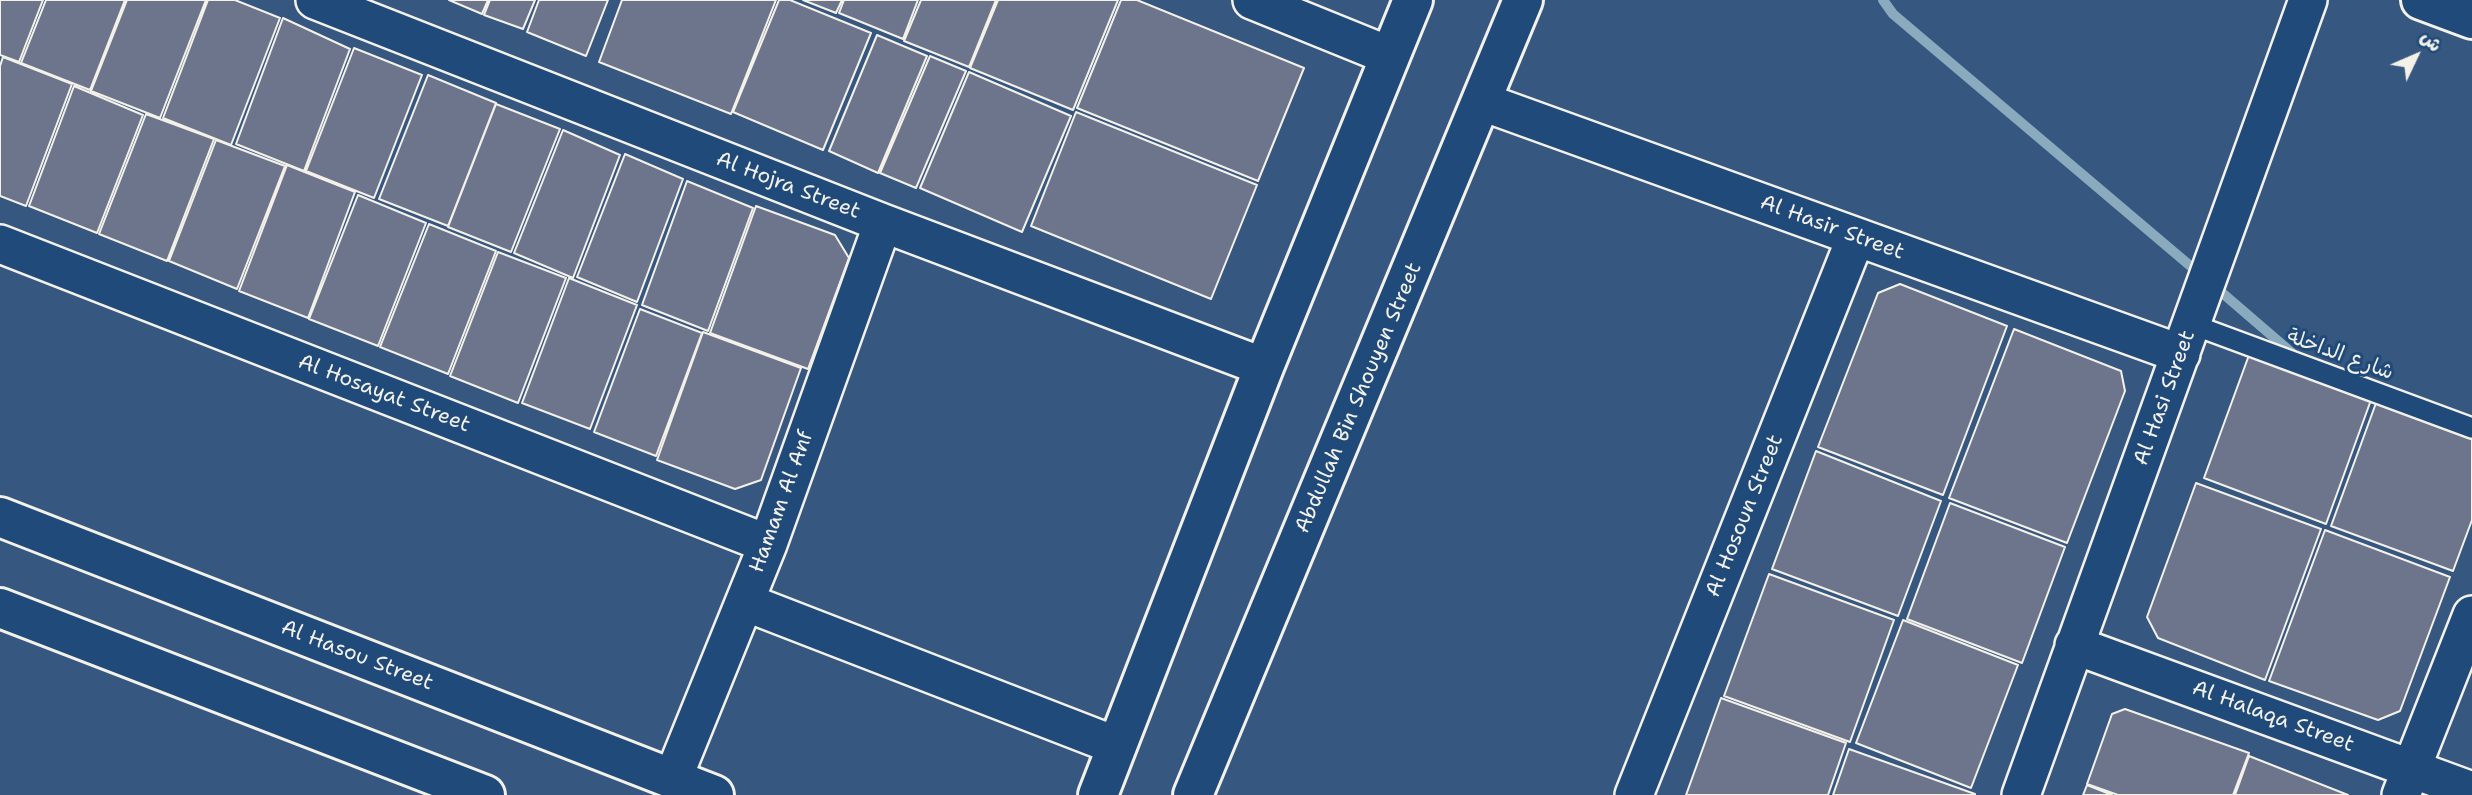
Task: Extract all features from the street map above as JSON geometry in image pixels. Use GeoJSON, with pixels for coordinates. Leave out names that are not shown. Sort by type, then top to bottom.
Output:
{"type":"FeatureCollection","features":[{"type":"Feature","properties":{"kind":"street","name":"Al Hojra Street"},"geometry":{"type":"LineString","coordinates":[[315,0],[883,223],[1264,367]]}},
{"type":"Feature","properties":{"kind":"street"},"geometry":{"type":"LineString","coordinates":[[1252,0],[1390,56]]}},
{"type":"Feature","properties":{"kind":"street"},"geometry":{"type":"LineString","coordinates":[[1098,795],[1264,367],[1413,0]]}},
{"type":"Feature","properties":{"kind":"street","name":"Abdullah Bin Shouyen Street"},"geometry":{"type":"LineString","coordinates":[[1193,795],[1483,102],[1523,0]]}},
{"type":"Feature","properties":{"kind":"street","name":"Al Hasi Street"},"geometry":{"type":"LineString","coordinates":[[2021,795],[2308,0]]}},
{"type":"Feature","properties":{"kind":"street"},"geometry":{"type":"LineString","coordinates":[[2421,0],[2472,19]]}},
{"type":"Feature","properties":{"kind":"street","name":"Al Hasir Street"},"geometry":{"type":"LineString","coordinates":[[1483,102],[1856,237],[2186,339]]}},
{"type":"Feature","properties":{"kind":"street","name":"Hamam Al Anf"},"geometry":{"type":"LineString","coordinates":[[673,778],[768,544],[883,223]]}},
{"type":"Feature","properties":{"kind":"street","name":"Al Hosoun Street"},"geometry":{"type":"LineString","coordinates":[[1634,795],[1856,237]]}},
{"type":"Feature","properties":{"kind":"street","name":"Al Hosayat Street"},"geometry":{"type":"LineString","coordinates":[[0,244],[768,544]]}},
{"type":"Feature","properties":{"kind":"street","name":"Al Hasou Street"},"geometry":{"type":"LineString","coordinates":[[0,517],[714,795]]}},
{"type":"Feature","properties":{"kind":"street"},"geometry":{"type":"LineString","coordinates":[[745,602],[1117,746]]}},
{"type":"Feature","properties":{"kind":"street"},"geometry":{"type":"LineString","coordinates":[[0,608],[485,795]]}},
{"type":"Feature","properties":{"kind":"street"},"geometry":{"type":"LineString","coordinates":[[2406,781],[2472,615]]}},
{"type":"Feature","properties":{"kind":"street","name":"Al Halaqa Street"},"geometry":{"type":"LineString","coordinates":[[2074,645],[2406,781],[2472,791]]}},
{"type":"Feature","properties":{"kind":"lane","name":"شارع الداخلة"},"geometry":{"type":"LineString","coordinates":[[2186,339],[2472,428]]}},
{"type":"Feature","properties":{"kind":"building"},"geometry":{"type":"Polygon","coordinates":[[[0,0],[43,0],[19,62],[0,55],[0,0]]]}},
{"type":"Feature","properties":{"kind":"building"},"geometry":{"type":"Polygon","coordinates":[[[46,0],[125,0],[90,90],[21,63],[46,0]]]}},
{"type":"Feature","properties":{"kind":"building"},"geometry":{"type":"Polygon","coordinates":[[[127,0],[206,0],[160,118],[91,91],[127,0]]]}},
{"type":"Feature","properties":{"kind":"building"},"geometry":{"type":"Polygon","coordinates":[[[208,0],[235,0],[280,18],[231,145],[163,118],[208,0]]]}},
{"type":"Feature","properties":{"kind":"building"},"geometry":{"type":"Polygon","coordinates":[[[449,0],[488,0],[482,14],[449,0]]]}},
{"type":"Feature","properties":{"kind":"building"},"geometry":{"type":"Polygon","coordinates":[[[490,0],[535,0],[523,29],[484,15],[490,0]]]}},
{"type":"Feature","properties":{"kind":"building"},"geometry":{"type":"Polygon","coordinates":[[[539,0],[608,0],[586,56],[527,32],[539,0]]]}},
{"type":"Feature","properties":{"kind":"building"},"geometry":{"type":"Polygon","coordinates":[[[622,0],[776,0],[731,114],[599,62],[622,0]]]}},
{"type":"Feature","properties":{"kind":"building"},"geometry":{"type":"Polygon","coordinates":[[[779,0],[790,0],[871,33],[823,150],[733,112],[779,0]]]}},
{"type":"Feature","properties":{"kind":"building"},"geometry":{"type":"Polygon","coordinates":[[[803,0],[842,0],[836,13],[803,0]]]}},
{"type":"Feature","properties":{"kind":"building"},"geometry":{"type":"Polygon","coordinates":[[[844,0],[918,0],[903,39],[839,13],[844,0]]]}},
{"type":"Feature","properties":{"kind":"building"},"geometry":{"type":"Polygon","coordinates":[[[921,0],[996,0],[969,67],[904,41],[921,0]]]}},
{"type":"Feature","properties":{"kind":"building"},"geometry":{"type":"Polygon","coordinates":[[[998,0],[1118,0],[1073,110],[970,68],[998,0]]]}},
{"type":"Feature","properties":{"kind":"building"},"geometry":{"type":"Polygon","coordinates":[[[1121,0],[1137,0],[1304,68],[1258,181],[1077,108],[1121,0]]]}},
{"type":"Feature","properties":{"kind":"building"},"geometry":{"type":"Polygon","coordinates":[[[283,18],[350,49],[304,171],[236,144],[283,18]]]}},
{"type":"Feature","properties":{"kind":"building"},"geometry":{"type":"Polygon","coordinates":[[[877,35],[927,56],[878,173],[829,151],[877,35]]]}},
{"type":"Feature","properties":{"kind":"building"},"geometry":{"type":"Polygon","coordinates":[[[354,48],[422,75],[374,198],[306,171],[354,48]]]}},
{"type":"Feature","properties":{"kind":"building"},"geometry":{"type":"Polygon","coordinates":[[[930,56],[966,71],[916,188],[880,173],[930,56]]]}},
{"type":"Feature","properties":{"kind":"building"},"geometry":{"type":"Polygon","coordinates":[[[3,57],[72,84],[26,206],[0,196],[0,66],[3,57]]]}},
{"type":"Feature","properties":{"kind":"building"},"geometry":{"type":"Polygon","coordinates":[[[969,72],[1071,116],[1022,232],[920,188],[969,72]]]}},
{"type":"Feature","properties":{"kind":"building"},"geometry":{"type":"Polygon","coordinates":[[[428,75],[496,103],[448,226],[379,199],[428,75]]]}},
{"type":"Feature","properties":{"kind":"building"},"geometry":{"type":"Polygon","coordinates":[[[74,86],[143,115],[97,233],[29,206],[74,86]]]}},
{"type":"Feature","properties":{"kind":"building"},"geometry":{"type":"Polygon","coordinates":[[[496,104],[560,129],[511,252],[448,227],[496,104]]]}},
{"type":"Feature","properties":{"kind":"building"},"geometry":{"type":"Polygon","coordinates":[[[1076,112],[1257,185],[1211,299],[1031,226],[1076,112]]]}},
{"type":"Feature","properties":{"kind":"building"},"geometry":{"type":"Polygon","coordinates":[[[146,114],[214,139],[167,261],[99,234],[146,114]]]}},
{"type":"Feature","properties":{"kind":"building"},"geometry":{"type":"Polygon","coordinates":[[[563,130],[620,155],[573,278],[514,253],[563,130]]]}},
{"type":"Feature","properties":{"kind":"building"},"geometry":{"type":"Polygon","coordinates":[[[216,140],[285,166],[237,289],[169,261],[216,140]]]}},
{"type":"Feature","properties":{"kind":"building"},"geometry":{"type":"Polygon","coordinates":[[[625,154],[683,179],[637,302],[577,277],[625,154]]]}},
{"type":"Feature","properties":{"kind":"building"},"geometry":{"type":"Polygon","coordinates":[[[287,165],[355,192],[308,318],[239,291],[287,165]]]}},
{"type":"Feature","properties":{"kind":"building"},"geometry":{"type":"Polygon","coordinates":[[[687,181],[753,208],[708,331],[642,305],[687,181]]]}},
{"type":"Feature","properties":{"kind":"building"},"geometry":{"type":"Polygon","coordinates":[[[358,195],[426,223],[378,346],[309,319],[358,195]]]}},
{"type":"Feature","properties":{"kind":"building"},"geometry":{"type":"Polygon","coordinates":[[[756,206],[835,235],[849,258],[808,369],[710,333],[756,206]]]}},
{"type":"Feature","properties":{"kind":"building"},"geometry":{"type":"Polygon","coordinates":[[[429,224],[496,251],[448,374],[380,347],[429,224]]]}},
{"type":"Feature","properties":{"kind":"building"},"geometry":{"type":"Polygon","coordinates":[[[498,252],[566,278],[518,403],[450,376],[498,252]]]}},
{"type":"Feature","properties":{"kind":"building"},"geometry":{"type":"Polygon","coordinates":[[[569,278],[637,305],[590,429],[522,403],[569,278]]]}},
{"type":"Feature","properties":{"kind":"building"},"geometry":{"type":"Polygon","coordinates":[[[1900,284],[2007,326],[1943,495],[1818,447],[1878,293],[1900,284]]]}},
{"type":"Feature","properties":{"kind":"building"},"geometry":{"type":"Polygon","coordinates":[[[640,309],[702,333],[656,456],[594,432],[640,309]]]}},
{"type":"Feature","properties":{"kind":"building"},"geometry":{"type":"Polygon","coordinates":[[[2014,329],[2121,371],[2125,391],[2067,543],[1949,498],[2014,329]]]}},
{"type":"Feature","properties":{"kind":"building"},"geometry":{"type":"Polygon","coordinates":[[[703,332],[801,368],[761,480],[735,489],[657,460],[703,332]]]}},
{"type":"Feature","properties":{"kind":"building"},"geometry":{"type":"Polygon","coordinates":[[[2249,355],[2371,400],[2326,524],[2204,478],[2249,355]]]}},
{"type":"Feature","properties":{"kind":"building"},"geometry":{"type":"Polygon","coordinates":[[[2376,403],[2472,439],[2472,520],[2453,571],[2331,526],[2376,403]]]}},
{"type":"Feature","properties":{"kind":"building"},"geometry":{"type":"Polygon","coordinates":[[[1816,451],[1941,501],[1898,616],[1772,569],[1816,451]]]}},
{"type":"Feature","properties":{"kind":"building"},"geometry":{"type":"Polygon","coordinates":[[[2196,483],[2321,529],[2265,680],[2158,638],[2147,617],[2196,483]]]}},
{"type":"Feature","properties":{"kind":"building"},"geometry":{"type":"Polygon","coordinates":[[[1950,503],[2065,547],[2022,663],[1907,619],[1950,503]]]}},
{"type":"Feature","properties":{"kind":"building"},"geometry":{"type":"Polygon","coordinates":[[[2325,530],[2450,577],[2400,711],[2378,720],[2269,681],[2325,530]]]}},
{"type":"Feature","properties":{"kind":"building"},"geometry":{"type":"Polygon","coordinates":[[[1769,574],[1894,620],[1850,742],[1724,696],[1769,574]]]}},
{"type":"Feature","properties":{"kind":"building"},"geometry":{"type":"Polygon","coordinates":[[[1903,620],[2018,665],[1971,788],[1856,743],[1903,620]]]}},
{"type":"Feature","properties":{"kind":"building"},"geometry":{"type":"Polygon","coordinates":[[[1721,698],[1846,743],[1828,795],[1686,795],[1721,698]]]}},
{"type":"Feature","properties":{"kind":"building"},"geometry":{"type":"Polygon","coordinates":[[[2125,709],[2249,753],[2233,795],[2118,795],[2087,784],[2112,714],[2125,709]]]}},
{"type":"Feature","properties":{"kind":"building"},"geometry":{"type":"Polygon","coordinates":[[[1849,749],[1975,794],[1975,795],[1833,795],[1849,749]]]}},
{"type":"Feature","properties":{"kind":"building"},"geometry":{"type":"Polygon","coordinates":[[[2249,756],[2348,795],[2235,795],[2249,756]]]}},
{"type":"Feature","properties":{"kind":"building"},"geometry":{"type":"Polygon","coordinates":[[[2087,785],[2112,795],[2083,795],[2087,785]]]}},
{"type":"Feature","properties":{"kind":"waterway"},"geometry":{"type":"LineString","coordinates":[[1883,0],[1893,14],[2201,275]]}},
{"type":"Feature","properties":{"kind":"waterway"},"geometry":{"type":"LineString","coordinates":[[2213,285],[2299,359]]}}]}
